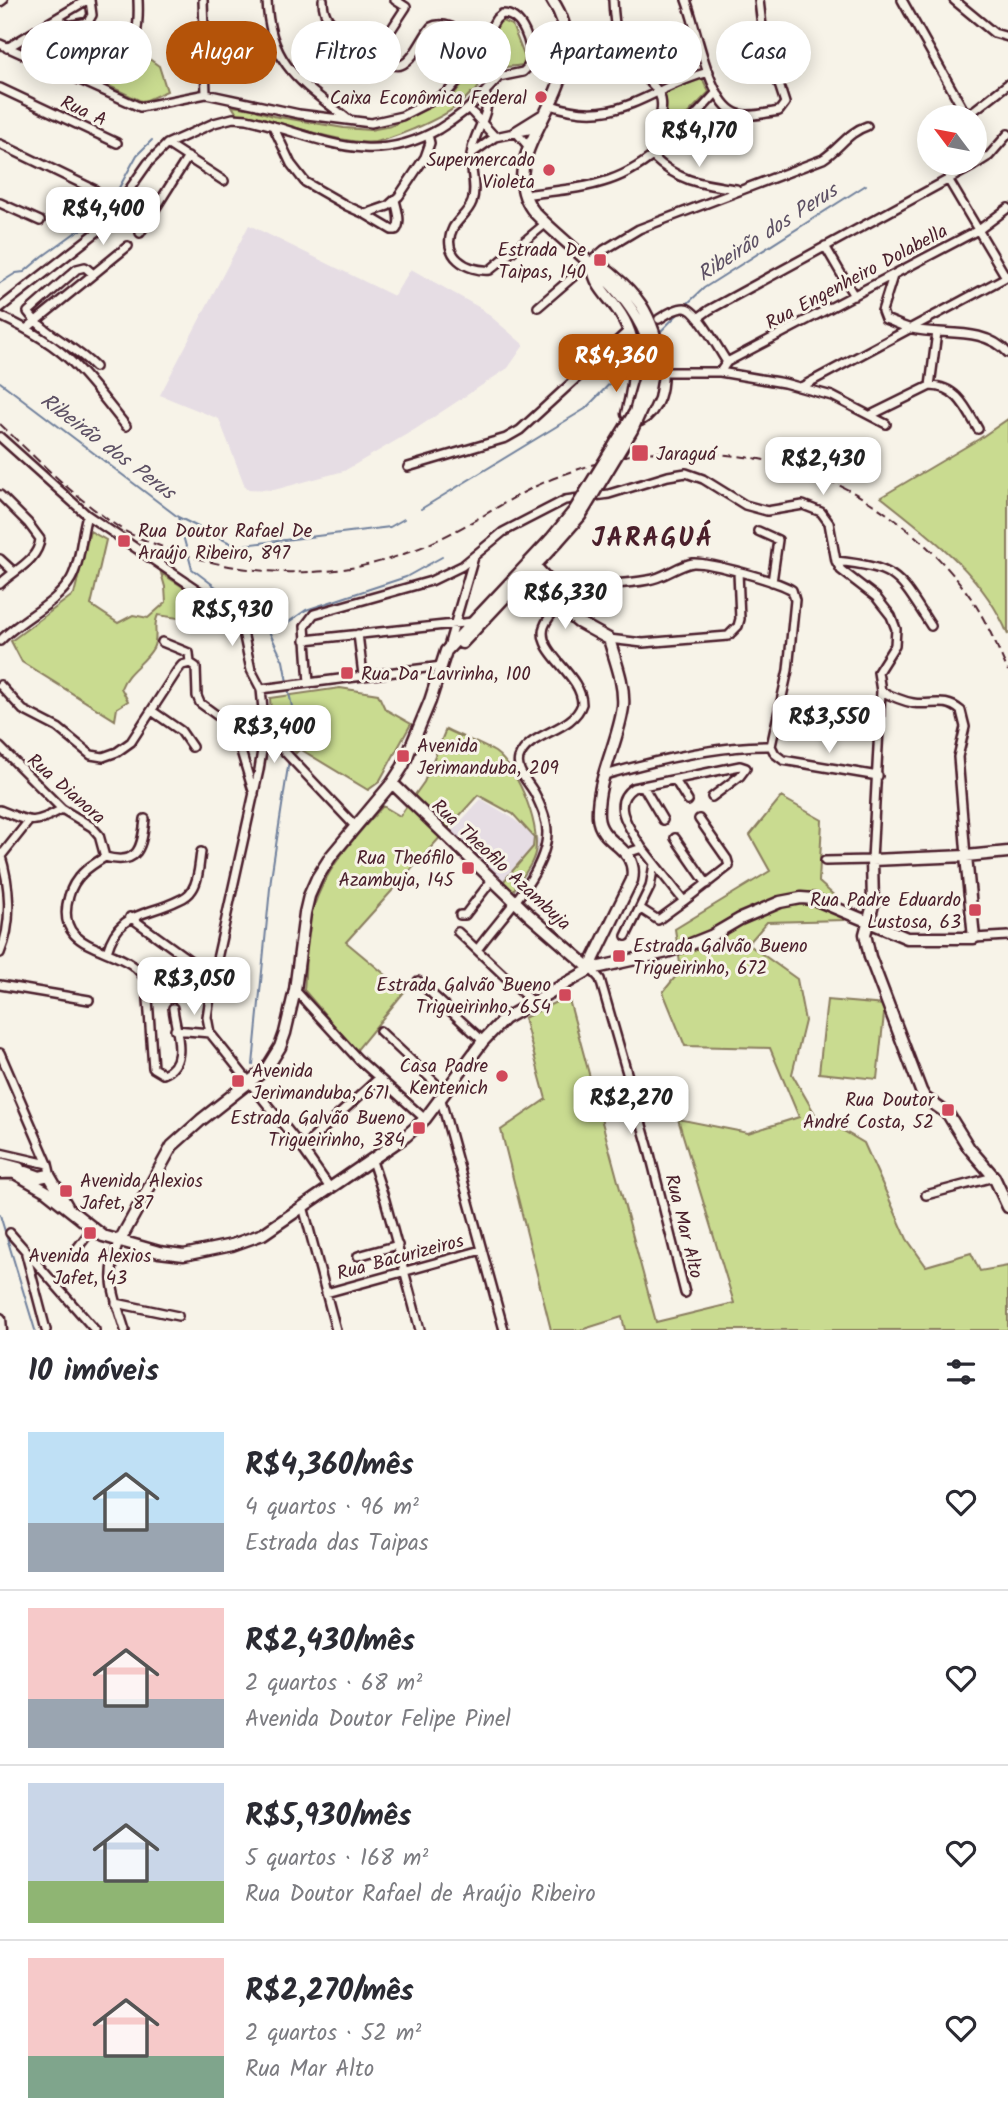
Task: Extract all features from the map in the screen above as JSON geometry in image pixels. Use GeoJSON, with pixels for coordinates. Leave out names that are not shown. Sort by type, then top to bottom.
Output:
{"type":"FeatureCollection","features":[{"type":"Feature","properties":{"kind":"street"},"geometry":{"type":"LineString","coordinates":[[4,46],[89,0],[92,15],[88,22],[71,26],[58,18]]}},
{"type":"Feature","properties":{"kind":"street"},"geometry":{"type":"LineString","coordinates":[[137,21],[138,0]]}},
{"type":"Feature","properties":{"kind":"street"},"geometry":{"type":"LineString","coordinates":[[203,0],[206,94]]}},
{"type":"Feature","properties":{"kind":"street"},"geometry":{"type":"LineString","coordinates":[[267,0],[269,27],[281,58],[303,81],[351,121]]}},
{"type":"Feature","properties":{"kind":"street"},"geometry":{"type":"LineString","coordinates":[[323,0],[324,12],[330,21]]}},
{"type":"Feature","properties":{"kind":"street"},"geometry":{"type":"LineString","coordinates":[[395,0],[406,7],[397,21]]}},
{"type":"Feature","properties":{"kind":"street"},"geometry":{"type":"LineString","coordinates":[[552,0],[564,24],[566,55],[561,80],[528,146],[522,172],[524,195],[530,207],[545,224],[591,265],[626,300],[652,356],[660,393],[653,409],[640,420],[629,418],[628,414],[636,375],[636,358],[628,331],[618,310],[596,281],[591,265]]}},
{"type":"Feature","properties":{"kind":"street"},"geometry":{"type":"LineString","coordinates":[[613,0],[615,28],[623,51],[659,93],[661,106],[651,143],[653,157],[690,181],[739,190]]}},
{"type":"Feature","properties":{"kind":"street"},"geometry":{"type":"LineString","coordinates":[[686,0],[717,92],[727,108],[739,114],[779,111],[784,107],[784,99],[763,35],[759,0]]}},
{"type":"Feature","properties":{"kind":"street"},"geometry":{"type":"LineString","coordinates":[[902,0],[962,108],[968,113],[1008,84]]}},
{"type":"Feature","properties":{"kind":"street"},"geometry":{"type":"LineString","coordinates":[[954,0],[966,5],[994,33],[1008,37]]}},
{"type":"Feature","properties":{"kind":"street"},"geometry":{"type":"LineString","coordinates":[[495,21],[502,15],[511,15],[519,21],[525,32],[532,60],[527,69],[511,74]]}},
{"type":"Feature","properties":{"kind":"street"},"geometry":{"type":"LineString","coordinates":[[4,46],[21,54]]}},
{"type":"Feature","properties":{"kind":"street"},"geometry":{"type":"LineString","coordinates":[[401,65],[415,50]]}},
{"type":"Feature","properties":{"kind":"street"},"geometry":{"type":"LineString","coordinates":[[516,132],[548,109],[607,112],[709,72]]}},
{"type":"Feature","properties":{"kind":"street"},"geometry":{"type":"LineString","coordinates":[[86,84],[134,106],[150,107],[206,94],[292,113],[366,123],[384,122],[438,99],[456,84]]}},
{"type":"Feature","properties":{"kind":"street"},"geometry":{"type":"LineString","coordinates":[[0,308],[102,229],[148,163],[167,144],[233,118],[247,119],[362,149],[387,148],[428,135],[470,110],[492,84]]}},
{"type":"Feature","properties":{"kind":"street","name":"Rua A"},"geometry":{"type":"LineString","coordinates":[[0,88],[117,143]]}},
{"type":"Feature","properties":{"kind":"street"},"geometry":{"type":"LineString","coordinates":[[485,92],[488,101],[471,154],[473,199],[450,238],[452,252],[460,262],[471,269],[490,270],[545,224]]}},
{"type":"Feature","properties":{"kind":"street"},"geometry":{"type":"LineString","coordinates":[[524,195],[609,180],[636,168],[653,157],[717,92]]}},
{"type":"Feature","properties":{"kind":"street"},"geometry":{"type":"LineString","coordinates":[[470,110],[495,137]]}},
{"type":"Feature","properties":{"kind":"street"},"geometry":{"type":"LineString","coordinates":[[538,307],[591,265],[611,244],[639,229],[823,159],[852,132],[867,125]]}},
{"type":"Feature","properties":{"kind":"street"},"geometry":{"type":"LineString","coordinates":[[273,126],[291,164],[305,182],[328,197],[392,230],[399,226],[395,200]]}},
{"type":"Feature","properties":{"kind":"street"},"geometry":{"type":"LineString","coordinates":[[471,154],[495,137],[538,128]]}},
{"type":"Feature","properties":{"kind":"street"},"geometry":{"type":"LineString","coordinates":[[516,132],[528,146]]}},
{"type":"Feature","properties":{"kind":"street"},"geometry":{"type":"LineString","coordinates":[[698,318],[989,156],[1008,134]]}},
{"type":"Feature","properties":{"kind":"street"},"geometry":{"type":"LineString","coordinates":[[365,214],[383,209],[395,200],[425,157],[430,143],[428,135]]}},
{"type":"Feature","properties":{"kind":"street"},"geometry":{"type":"LineString","coordinates":[[0,144],[95,190]]}},
{"type":"Feature","properties":{"kind":"street"},"geometry":{"type":"LineString","coordinates":[[167,144],[224,181]]}},
{"type":"Feature","properties":{"kind":"street"},"geometry":{"type":"LineString","coordinates":[[140,233],[188,157]]}},
{"type":"Feature","properties":{"kind":"street"},"geometry":{"type":"LineString","coordinates":[[801,387],[1007,276],[948,179]]}},
{"type":"Feature","properties":{"kind":"street"},"geometry":{"type":"LineString","coordinates":[[0,203],[40,221]]}},
{"type":"Feature","properties":{"kind":"street","name":"Rua Engenheiro Dolabella"},"geometry":{"type":"LineString","coordinates":[[720,372],[727,362],[980,229],[1008,208]]}},
{"type":"Feature","properties":{"kind":"street"},"geometry":{"type":"LineString","coordinates":[[26,329],[128,246]]}},
{"type":"Feature","properties":{"kind":"street"},"geometry":{"type":"LineString","coordinates":[[825,246],[854,296]]}},
{"type":"Feature","properties":{"kind":"street"},"geometry":{"type":"LineString","coordinates":[[444,659],[473,622],[580,516],[632,430],[649,395],[654,371],[652,326],[641,305],[610,272],[597,264],[591,265]]}},
{"type":"Feature","properties":{"kind":"street"},"geometry":{"type":"LineString","coordinates":[[93,274],[85,267],[77,269],[29,310],[29,315],[80,352],[95,367]]}},
{"type":"Feature","properties":{"kind":"street"},"geometry":{"type":"LineString","coordinates":[[893,275],[882,314],[885,319],[910,329],[981,336],[1008,354]]}},
{"type":"Feature","properties":{"kind":"street"},"geometry":{"type":"LineString","coordinates":[[659,319],[686,307],[698,318],[727,362]]}},
{"type":"Feature","properties":{"kind":"street"},"geometry":{"type":"LineString","coordinates":[[0,316],[61,352],[126,426]]}},
{"type":"Feature","properties":{"kind":"street"},"geometry":{"type":"LineString","coordinates":[[408,467],[506,438],[520,430],[628,331]]}},
{"type":"Feature","properties":{"kind":"street"},"geometry":{"type":"LineString","coordinates":[[930,386],[937,332]]}},
{"type":"Feature","properties":{"kind":"street"},"geometry":{"type":"LineString","coordinates":[[654,371],[720,372],[801,387],[832,396],[886,424]]}},
{"type":"Feature","properties":{"kind":"street"},"geometry":{"type":"LineString","coordinates":[[871,415],[930,386],[943,388],[958,396],[978,429]]}},
{"type":"Feature","properties":{"kind":"street"},"geometry":{"type":"LineString","coordinates":[[0,437],[88,515],[230,612],[242,627],[251,670],[261,689],[265,731],[207,1017],[210,1033],[302,1148],[330,1188]]}},
{"type":"Feature","properties":{"kind":"street"},"geometry":{"type":"LineString","coordinates":[[309,683],[305,640],[307,621],[314,614],[431,581],[462,566],[503,532],[565,500],[609,494],[668,475],[686,473],[703,479],[745,505],[767,511],[803,505],[821,512],[829,523],[836,561],[847,576],[885,605],[891,615],[896,637],[892,651],[878,672],[881,691],[872,860],[873,905],[865,934],[870,957],[921,1091],[925,1098],[948,1114],[969,1148],[994,1177],[1008,1207]]}},
{"type":"Feature","properties":{"kind":"street"},"geometry":{"type":"LineString","coordinates":[[0,495],[40,539],[38,550],[32,558],[0,584]]}},
{"type":"Feature","properties":{"kind":"street"},"geometry":{"type":"LineString","coordinates":[[0,641],[71,580],[88,515]]}},
{"type":"Feature","properties":{"kind":"street"},"geometry":{"type":"LineString","coordinates":[[758,530],[778,540],[772,582]]}},
{"type":"Feature","properties":{"kind":"street"},"geometry":{"type":"LineString","coordinates":[[261,689],[363,675],[444,659],[519,586],[554,541]]}},
{"type":"Feature","properties":{"kind":"street"},"geometry":{"type":"LineString","coordinates":[[125,1330],[111,1274],[119,1242],[172,1146],[267,1068],[280,1047],[295,989],[309,896],[331,856],[392,783],[410,751],[444,659],[474,556]]}},
{"type":"Feature","properties":{"kind":"street"},"geometry":{"type":"LineString","coordinates":[[0,559],[14,572]]}},
{"type":"Feature","properties":{"kind":"street"},"geometry":{"type":"LineString","coordinates":[[836,561],[869,565],[888,571],[909,591],[931,626]]}},
{"type":"Feature","properties":{"kind":"street"},"geometry":{"type":"LineString","coordinates":[[519,586],[536,582],[555,587],[649,580],[694,563],[704,563],[792,590],[795,600],[789,670],[771,746],[775,754],[783,760],[878,776]]}},
{"type":"Feature","properties":{"kind":"street"},"geometry":{"type":"LineString","coordinates":[[536,567],[555,587],[578,622],[609,639],[643,643],[728,636],[734,632],[740,619],[738,572]]}},
{"type":"Feature","properties":{"kind":"street"},"geometry":{"type":"LineString","coordinates":[[477,950],[541,860],[547,834],[537,798],[519,769],[520,757],[529,745],[573,719],[582,704],[579,689],[548,648],[543,635],[548,619],[564,600]]}},
{"type":"Feature","properties":{"kind":"street"},"geometry":{"type":"LineString","coordinates":[[305,640],[473,622]]}},
{"type":"Feature","properties":{"kind":"street"},"geometry":{"type":"LineString","coordinates":[[358,634],[363,675]]}},
{"type":"Feature","properties":{"kind":"street"},"geometry":{"type":"LineString","coordinates":[[591,969],[608,925],[632,880],[632,864],[627,853],[598,822],[605,775],[623,705],[622,684],[609,639]]}},
{"type":"Feature","properties":{"kind":"street"},"geometry":{"type":"LineString","coordinates":[[162,642],[189,653],[190,663]]}},
{"type":"Feature","properties":{"kind":"street"},"geometry":{"type":"LineString","coordinates":[[0,685],[23,710],[58,728],[96,757],[109,755],[125,747],[136,736],[177,671],[182,665],[190,663],[196,667],[197,696],[200,704],[234,728],[254,795]]}},
{"type":"Feature","properties":{"kind":"street"},"geometry":{"type":"LineString","coordinates":[[881,691],[911,703],[945,702],[961,711],[965,727],[958,757],[974,938]]}},
{"type":"Feature","properties":{"kind":"street"},"geometry":{"type":"LineString","coordinates":[[152,711],[181,731],[192,747]]}},
{"type":"Feature","properties":{"kind":"street"},"geometry":{"type":"LineString","coordinates":[[265,731],[355,826]]}},
{"type":"Feature","properties":{"kind":"street"},"geometry":{"type":"LineString","coordinates":[[605,775],[675,757],[771,746]]}},
{"type":"Feature","properties":{"kind":"street","name":"Rua Dianora"},"geometry":{"type":"LineString","coordinates":[[0,747],[62,810],[92,827],[99,835],[105,857]]}},
{"type":"Feature","properties":{"kind":"street"},"geometry":{"type":"LineString","coordinates":[[684,901],[642,848],[623,816],[624,797],[627,792],[643,786],[740,766],[746,768],[740,776],[712,797]]}},
{"type":"Feature","properties":{"kind":"street"},"geometry":{"type":"LineString","coordinates":[[675,780],[688,801]]}},
{"type":"Feature","properties":{"kind":"street","name":"Rua Theofilo Azambuja"},"geometry":{"type":"LineString","coordinates":[[392,783],[514,901],[591,969]]}},
{"type":"Feature","properties":{"kind":"street"},"geometry":{"type":"LineString","coordinates":[[643,786],[663,820]]}},
{"type":"Feature","properties":{"kind":"street"},"geometry":{"type":"LineString","coordinates":[[0,810],[28,822],[42,820],[62,810]]}},
{"type":"Feature","properties":{"kind":"street"},"geometry":{"type":"LineString","coordinates":[[145,819],[139,851],[133,856],[116,860],[105,857],[81,873],[67,902],[66,914],[68,925],[76,937],[92,948],[107,952],[132,965],[146,980],[152,1060],[153,1068],[157,1072],[168,1072],[177,1062],[180,1051],[173,1008]]}},
{"type":"Feature","properties":{"kind":"street"},"geometry":{"type":"LineString","coordinates":[[641,909],[658,920],[728,868],[729,863],[699,819]]}},
{"type":"Feature","properties":{"kind":"street"},"geometry":{"type":"LineString","coordinates":[[0,953],[9,907],[1,854],[28,822]]}},
{"type":"Feature","properties":{"kind":"street"},"geometry":{"type":"LineString","coordinates":[[675,838],[707,884]]}},
{"type":"Feature","properties":{"kind":"street"},"geometry":{"type":"LineString","coordinates":[[627,853],[642,848]]}},
{"type":"Feature","properties":{"kind":"street"},"geometry":{"type":"LineString","coordinates":[[107,952],[117,929],[130,917],[170,905],[191,892],[197,879],[201,852]]}},
{"type":"Feature","properties":{"kind":"street"},"geometry":{"type":"LineString","coordinates":[[825,861],[1008,852]]}},
{"type":"Feature","properties":{"kind":"street"},"geometry":{"type":"LineString","coordinates":[[626,936],[641,909],[652,879],[654,864]]}},
{"type":"Feature","properties":{"kind":"street"},"geometry":{"type":"LineString","coordinates":[[460,915],[465,915],[492,880]]}},
{"type":"Feature","properties":{"kind":"street"},"geometry":{"type":"LineString","coordinates":[[3,1170],[26,1172],[45,1181],[69,1210],[92,1229],[119,1242],[170,1254],[198,1253],[249,1240],[276,1226],[372,1161],[425,1119],[444,1097],[482,1041],[504,1019],[591,969],[691,944],[770,906],[801,898],[814,899],[907,938],[1008,936]]}},
{"type":"Feature","properties":{"kind":"street"},"geometry":{"type":"LineString","coordinates":[[130,917],[213,977]]}},
{"type":"Feature","properties":{"kind":"street"},"geometry":{"type":"LineString","coordinates":[[458,932],[531,1002]]}},
{"type":"Feature","properties":{"kind":"street","name":"Rua Mar Alto"},"geometry":{"type":"LineString","coordinates":[[591,969],[600,979],[648,1146],[685,1293]]}},
{"type":"Feature","properties":{"kind":"street"},"geometry":{"type":"LineString","coordinates":[[418,981],[482,1041]]}},
{"type":"Feature","properties":{"kind":"street"},"geometry":{"type":"LineString","coordinates":[[0,985],[89,1000]]}},
{"type":"Feature","properties":{"kind":"street"},"geometry":{"type":"LineString","coordinates":[[295,989],[358,1059],[425,1119]]}},
{"type":"Feature","properties":{"kind":"street"},"geometry":{"type":"LineString","coordinates":[[175,1030],[210,1033]]}},
{"type":"Feature","properties":{"kind":"street"},"geometry":{"type":"LineString","coordinates":[[380,1031],[444,1097],[504,1330]]}},
{"type":"Feature","properties":{"kind":"street"},"geometry":{"type":"LineString","coordinates":[[0,1053],[42,1150],[46,1163],[45,1181]]}},
{"type":"Feature","properties":{"kind":"street"},"geometry":{"type":"LineString","coordinates":[[302,1148],[379,1078]]}},
{"type":"Feature","properties":{"kind":"street"},"geometry":{"type":"LineString","coordinates":[[0,1153],[46,1163]]}},
{"type":"Feature","properties":{"kind":"street"},"geometry":{"type":"LineString","coordinates":[[372,1161],[420,1330]]}},
{"type":"Feature","properties":{"kind":"street"},"geometry":{"type":"LineString","coordinates":[[3,1170],[45,1181]]}},
{"type":"Feature","properties":{"kind":"street"},"geometry":{"type":"LineString","coordinates":[[926,1195],[994,1177]]}},
{"type":"Feature","properties":{"kind":"street"},"geometry":{"type":"LineString","coordinates":[[303,1206],[336,1330]]}},
{"type":"Feature","properties":{"kind":"street"},"geometry":{"type":"LineString","coordinates":[[72,1255],[92,1229]]}},
{"type":"Feature","properties":{"kind":"street"},"geometry":{"type":"LineString","coordinates":[[10,1233],[95,1330]]}},
{"type":"Feature","properties":{"kind":"street"},"geometry":{"type":"LineString","coordinates":[[358,1255],[398,1245]]}},
{"type":"Feature","properties":{"kind":"street","name":"Rua Bacurizeiros"},"geometry":{"type":"LineString","coordinates":[[326,1293],[482,1250]]}},
{"type":"Feature","properties":{"kind":"street"},"geometry":{"type":"LineString","coordinates":[[26,1253],[46,1330]]}},
{"type":"Feature","properties":{"kind":"street"},"geometry":{"type":"LineString","coordinates":[[117,1303],[178,1315]]}},
{"type":"Feature","properties":{"kind":"street"},"geometry":{"type":"LineString","coordinates":[[0,1319],[1,1330]]}},
{"type":"Feature","properties":{"kind":"shaded area"},"geometry":{"type":"Polygon","coordinates":[[[249,225],[394,296],[411,269],[482,309],[524,345],[508,368],[414,430],[344,471],[274,490],[246,489],[219,419],[160,395],[249,225]]]}},
{"type":"Feature","properties":{"kind":"shaded area"},"geometry":{"type":"Polygon","coordinates":[[[481,799],[511,817],[540,840],[535,862],[513,894],[450,833],[481,799]]]}},
{"type":"Feature","properties":{"kind":"green space"},"geometry":{"type":"Polygon","coordinates":[[[511,25],[525,58],[523,65],[511,66],[511,25]]]}},
{"type":"Feature","properties":{"kind":"green space"},"geometry":{"type":"Polygon","coordinates":[[[152,61],[159,66],[167,91],[141,101],[105,84],[152,84],[152,61]]]}},
{"type":"Feature","properties":{"kind":"green space"},"geometry":{"type":"Polygon","coordinates":[[[702,78],[709,92],[658,144],[654,143],[663,92],[682,84],[702,84],[702,78]]]}},
{"type":"Feature","properties":{"kind":"green space"},"geometry":{"type":"Polygon","coordinates":[[[462,84],[480,84],[474,94],[471,93],[441,116],[375,142],[348,141],[253,115],[237,114],[232,106],[273,116],[370,130],[391,126],[452,97],[462,84]]]}},
{"type":"Feature","properties":{"kind":"green space"},"geometry":{"type":"Polygon","coordinates":[[[1008,419],[1008,635],[998,614],[970,575],[936,542],[881,497],[1008,419]]]}},
{"type":"Feature","properties":{"kind":"green space"},"geometry":{"type":"Polygon","coordinates":[[[90,531],[106,540],[91,605],[118,623],[133,615],[148,618],[166,602],[161,573],[200,598],[178,618],[158,615],[153,648],[124,682],[121,688],[128,701],[117,708],[115,720],[22,662],[11,641],[74,594],[90,531]]]}},
{"type":"Feature","properties":{"kind":"green space"},"geometry":{"type":"Polygon","coordinates":[[[340,688],[378,694],[385,709],[411,724],[379,782],[368,790],[300,749],[296,753],[272,727],[270,698],[340,688]]]}},
{"type":"Feature","properties":{"kind":"green space"},"geometry":{"type":"Polygon","coordinates":[[[446,729],[495,752],[504,760],[520,786],[532,818],[536,848],[533,859],[513,891],[503,882],[533,847],[534,837],[513,814],[478,795],[346,942],[405,991],[356,1051],[304,990],[307,938],[312,912],[318,894],[336,863],[383,806],[400,816],[424,782],[446,729]]]}},
{"type":"Feature","properties":{"kind":"green space"},"geometry":{"type":"Polygon","coordinates":[[[781,797],[822,820],[819,882],[837,898],[844,920],[767,922],[748,944],[797,979],[805,1021],[792,1074],[815,1114],[864,1143],[907,1239],[926,1266],[971,1253],[980,1271],[1008,1266],[1008,1330],[625,1330],[622,1317],[581,1330],[551,1330],[501,1130],[546,1099],[524,1018],[568,996],[656,1322],[734,1303],[678,1119],[748,1133],[799,1117],[770,1048],[685,1046],[663,992],[681,970],[675,929],[770,871],[750,835],[781,797]]]}},
{"type":"Feature","properties":{"kind":"green space"},"geometry":{"type":"Polygon","coordinates":[[[827,1000],[885,1005],[877,1079],[819,1073],[827,1000]]]}},
{"type":"Feature","properties":{"kind":"waterway"},"geometry":{"type":"LineString","coordinates":[[0,283],[16,273],[24,272],[79,230],[89,230],[103,217],[137,155],[152,140]]}},
{"type":"Feature","properties":{"kind":"waterway","name":"Ribeirão dos Perus"},"geometry":{"type":"LineString","coordinates":[[687,304],[704,288],[866,185]]}},
{"type":"Feature","properties":{"kind":"waterway","name":"Ribeirão dos Perus"},"geometry":{"type":"LineString","coordinates":[[658,334],[681,311]]}},
{"type":"Feature","properties":{"kind":"waterway","name":"Ribeirão dos Perus"},"geometry":{"type":"LineString","coordinates":[[421,509],[585,409],[630,363]]}},
{"type":"Feature","properties":{"kind":"waterway","name":"Ribeirão dos Perus"},"geometry":{"type":"LineString","coordinates":[[0,382],[178,517],[236,546],[390,527],[404,519]]}},
{"type":"Feature","properties":{"kind":"waterway"},"geometry":{"type":"LineString","coordinates":[[178,517],[192,569],[266,625],[283,661],[287,682]]}},
{"type":"Feature","properties":{"kind":"waterway"},"geometry":{"type":"LineString","coordinates":[[267,627],[287,623],[306,610],[406,577],[442,557]]}},
{"type":"Feature","properties":{"kind":"waterway"},"geometry":{"type":"LineString","coordinates":[[288,688],[295,721],[290,754]]}},
{"type":"Feature","properties":{"kind":"waterway"},"geometry":{"type":"LineString","coordinates":[[253,1065],[271,878],[289,760]]}},
{"type":"Feature","properties":{"kind":"waterway"},"geometry":{"type":"LineString","coordinates":[[0,1215],[35,1330]]}},
{"type":"Feature","properties":{"kind":"railway"},"geometry":{"type":"LineString","coordinates":[[0,424],[73,492],[125,531],[205,560],[270,571],[314,572],[354,568],[405,554],[437,540],[545,482],[626,456],[652,452],[693,453],[774,462],[839,485],[902,525],[939,559],[971,598],[1008,671]]}},
{"type":"Feature","properties":{"kind":"place","name":"Caixa Econômica Federal"},"geometry":{"type":"Point","coordinates":[541,97]}},
{"type":"Feature","properties":{"kind":"place","name":"Supermercado Violeta"},"geometry":{"type":"Point","coordinates":[549,170]}},
{"type":"Feature","properties":{"kind":"place","name":"Estrada De Taipas, 140"},"geometry":{"type":"Point","coordinates":[600,260]}},
{"type":"Feature","properties":{"kind":"place","name":"Jaraguá"},"geometry":{"type":"Point","coordinates":[640,453]}},
{"type":"Feature","properties":{"kind":"place","name":"Rua Doutor Rafael De Araújo Ribeiro, 897"},"geometry":{"type":"Point","coordinates":[124,541]}},
{"type":"Feature","properties":{"kind":"place","name":"Rua Da Lavrinha, 100"},"geometry":{"type":"Point","coordinates":[347,673]}},
{"type":"Feature","properties":{"kind":"place","name":"Avenida Jerimanduba, 209"},"geometry":{"type":"Point","coordinates":[403,756]}},
{"type":"Feature","properties":{"kind":"place","name":"Rua Theófilo Azambuja, 145"},"geometry":{"type":"Point","coordinates":[468,868]}},
{"type":"Feature","properties":{"kind":"place","name":"Rua Padre Eduardo Lustosa, 63"},"geometry":{"type":"Point","coordinates":[975,910]}},
{"type":"Feature","properties":{"kind":"place","name":"Estrada Galvão Bueno Trigueirinho, 672"},"geometry":{"type":"Point","coordinates":[619,956]}},
{"type":"Feature","properties":{"kind":"place","name":"Estrada Galvão Bueno Trigueirinho, 654"},"geometry":{"type":"Point","coordinates":[565,995]}},
{"type":"Feature","properties":{"kind":"place","name":"Casa Padre Kentenich"},"geometry":{"type":"Point","coordinates":[502,1076]}},
{"type":"Feature","properties":{"kind":"place","name":"Avenida Jerimanduba, 671"},"geometry":{"type":"Point","coordinates":[238,1081]}},
{"type":"Feature","properties":{"kind":"place","name":"Rua Doutor André Costa, 52"},"geometry":{"type":"Point","coordinates":[948,1110]}},
{"type":"Feature","properties":{"kind":"place","name":"Estrada Galvão Bueno Trigueirinho, 384"},"geometry":{"type":"Point","coordinates":[419,1128]}},
{"type":"Feature","properties":{"kind":"place","name":"Avenida Alexios Jafet, 87"},"geometry":{"type":"Point","coordinates":[66,1191]}},
{"type":"Feature","properties":{"kind":"place","name":"Avenida Alexios Jafet, 43"},"geometry":{"type":"Point","coordinates":[90,1233]}},
{"type":"Feature","properties":{"kind":"district","name":"JARAGUÁ"},"geometry":{"type":"Point","coordinates":[653,537]}}]}
